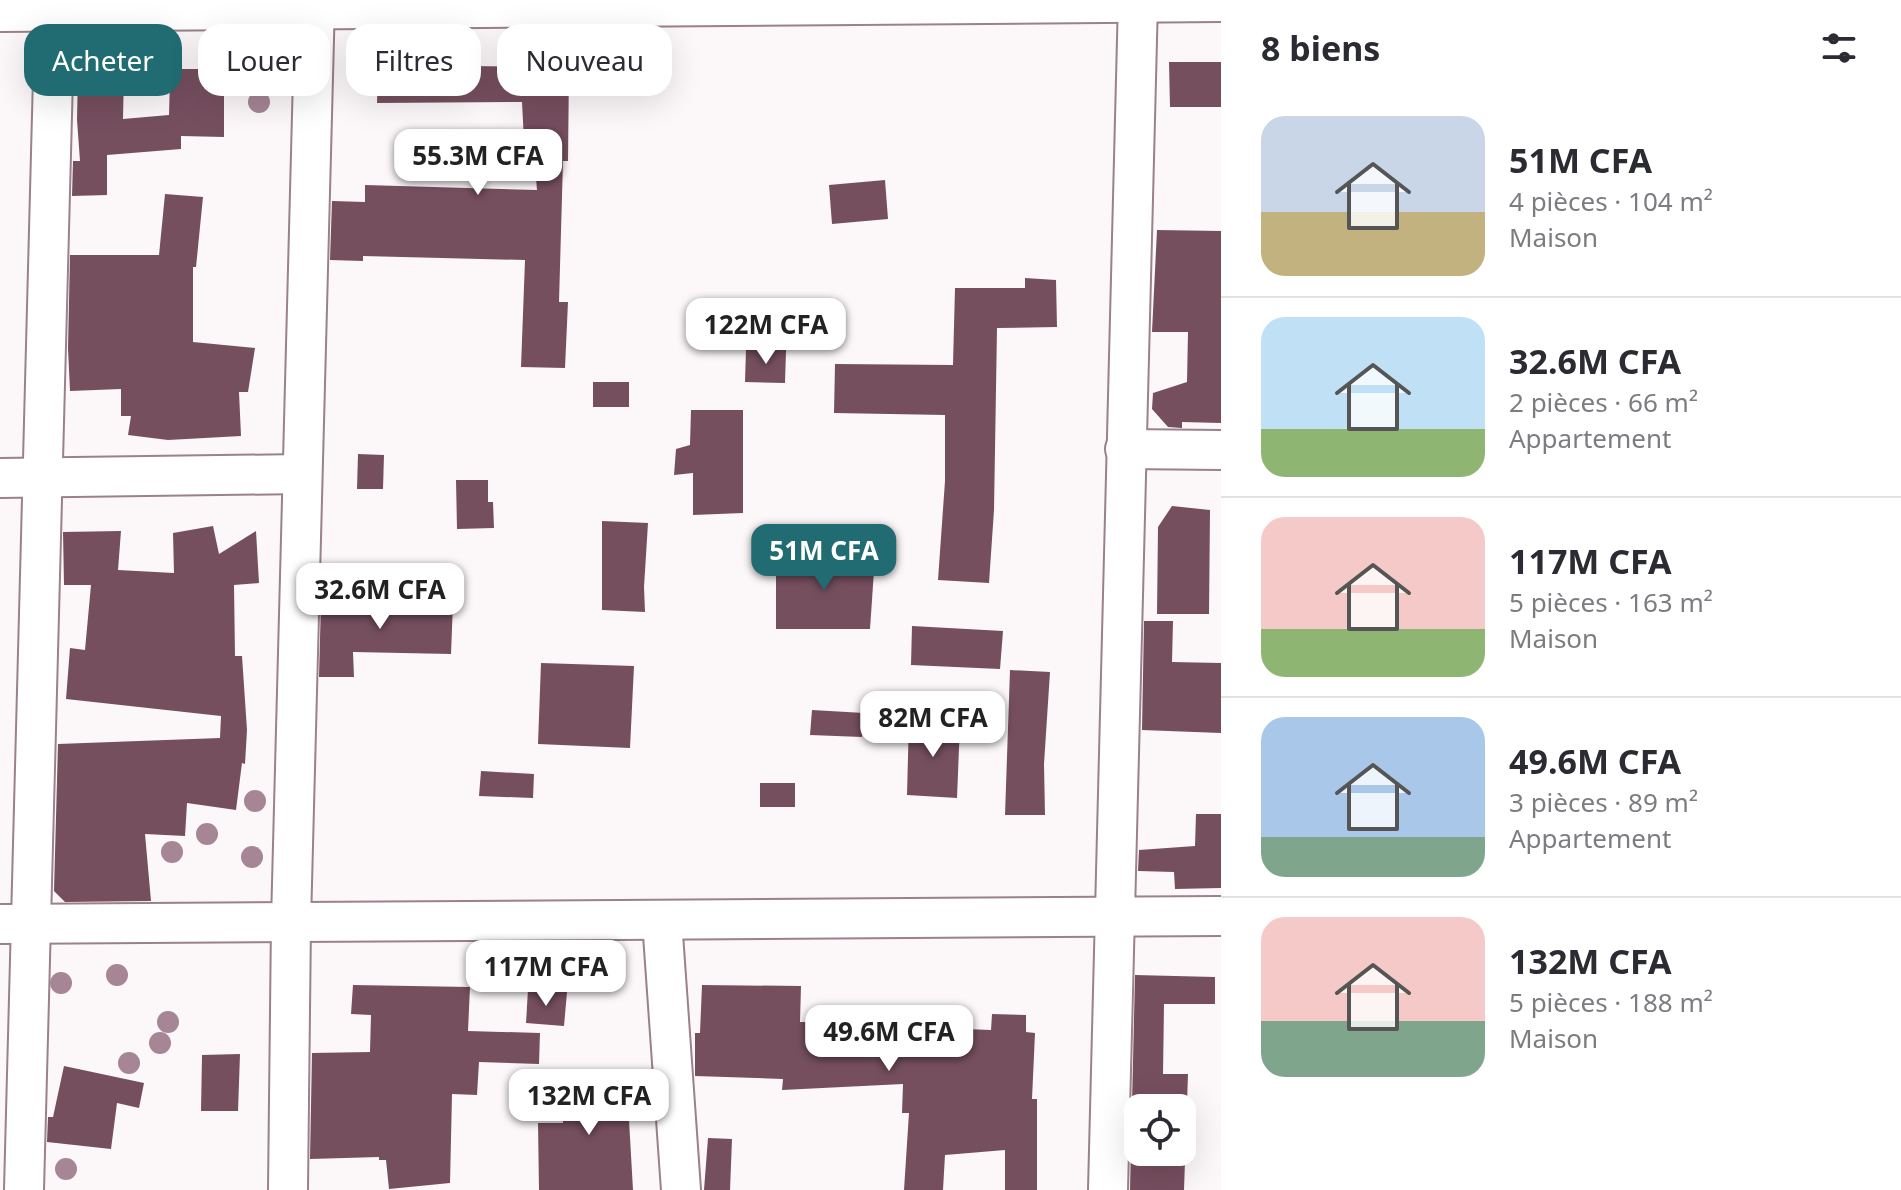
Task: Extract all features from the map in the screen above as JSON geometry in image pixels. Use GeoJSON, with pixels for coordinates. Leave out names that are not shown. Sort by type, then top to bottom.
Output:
{"type":"FeatureCollection","features":[{"type":"Feature","properties":{"kind":"street"},"geometry":{"type":"LineString","coordinates":[[1108,1190],[1138,2]]}},
{"type":"Feature","properties":{"kind":"street"},"geometry":{"type":"LineString","coordinates":[[0,12],[55,6],[1221,2]]}},
{"type":"Feature","properties":{"kind":"street"},"geometry":{"type":"LineString","coordinates":[[288,1190],[291,922],[316,5]]}},
{"type":"Feature","properties":{"kind":"street"},"geometry":{"type":"LineString","coordinates":[[24,1190],[16,924],[43,477],[55,6]]}},
{"type":"Feature","properties":{"kind":"street"},"geometry":{"type":"LineString","coordinates":[[1125,449],[1221,450]]}},
{"type":"Feature","properties":{"kind":"street"},"geometry":{"type":"LineString","coordinates":[[0,478],[302,474]]}},
{"type":"Feature","properties":{"kind":"street"},"geometry":{"type":"LineString","coordinates":[[16,924],[1221,916]]}},
{"type":"Feature","properties":{"kind":"street"},"geometry":{"type":"LineString","coordinates":[[662,920],[681,1190]]}},
{"type":"Feature","properties":{"kind":"building"},"geometry":{"type":"Polygon","coordinates":[[[1169,62],[1221,62],[1221,107],[1170,107],[1169,62]]]}},
{"type":"Feature","properties":{"kind":"building"},"geometry":{"type":"Polygon","coordinates":[[[481,66],[497,66],[497,96],[569,96],[568,161],[563,161],[559,302],[568,302],[565,368],[521,367],[525,260],[363,256],[363,261],[330,260],[332,201],[365,202],[365,185],[537,190],[533,142],[524,141],[522,102],[377,103],[377,96],[481,96],[481,66]]]}},
{"type":"Feature","properties":{"kind":"building"},"geometry":{"type":"Polygon","coordinates":[[[182,69],[198,69],[198,96],[224,96],[224,137],[181,136],[181,149],[107,155],[107,195],[72,196],[73,161],[80,161],[77,96],[123,96],[123,119],[169,115],[170,96],[182,96],[182,69]]]}},
{"type":"Feature","properties":{"kind":"building"},"geometry":{"type":"Polygon","coordinates":[[[885,180],[888,219],[832,224],[829,185],[885,180]]]}},
{"type":"Feature","properties":{"kind":"building"},"geometry":{"type":"Polygon","coordinates":[[[165,194],[203,197],[196,267],[193,267],[193,342],[255,348],[248,392],[239,392],[241,436],[168,440],[128,435],[131,416],[121,416],[121,389],[70,391],[70,255],[159,255],[165,194]]]}},
{"type":"Feature","properties":{"kind":"building"},"geometry":{"type":"Polygon","coordinates":[[[1157,230],[1221,231],[1221,423],[1182,422],[1182,428],[1168,427],[1152,409],[1153,393],[1187,382],[1188,332],[1152,332],[1157,230]]]}},
{"type":"Feature","properties":{"kind":"building"},"geometry":{"type":"Polygon","coordinates":[[[1025,278],[1056,280],[1057,327],[997,328],[994,510],[989,583],[938,580],[945,481],[945,415],[834,413],[835,364],[953,365],[955,288],[1025,288],[1025,278]]]}},
{"type":"Feature","properties":{"kind":"building"},"geometry":{"type":"Polygon","coordinates":[[[746,349],[786,350],[785,383],[745,382],[746,349]]]}},
{"type":"Feature","properties":{"kind":"building"},"geometry":{"type":"Polygon","coordinates":[[[593,382],[629,382],[629,407],[593,407],[593,382]]]}},
{"type":"Feature","properties":{"kind":"building"},"geometry":{"type":"Polygon","coordinates":[[[691,410],[743,410],[743,513],[693,515],[693,473],[674,475],[676,449],[690,445],[691,410]]]}},
{"type":"Feature","properties":{"kind":"building"},"geometry":{"type":"Polygon","coordinates":[[[358,454],[384,455],[383,489],[357,489],[358,454]]]}},
{"type":"Feature","properties":{"kind":"building"},"geometry":{"type":"Polygon","coordinates":[[[456,480],[488,480],[488,502],[493,502],[494,528],[457,529],[456,480]]]}},
{"type":"Feature","properties":{"kind":"building"},"geometry":{"type":"Polygon","coordinates":[[[1172,506],[1210,510],[1209,614],[1157,614],[1158,527],[1172,506]]]}},
{"type":"Feature","properties":{"kind":"building"},"geometry":{"type":"Polygon","coordinates":[[[602,521],[648,523],[645,612],[602,610],[602,521]]]}},
{"type":"Feature","properties":{"kind":"building"},"geometry":{"type":"Polygon","coordinates":[[[213,526],[219,554],[256,531],[259,583],[234,585],[235,656],[242,656],[247,730],[245,764],[242,763],[236,810],[187,803],[185,836],[145,834],[151,901],[65,902],[54,891],[58,744],[220,738],[221,716],[66,699],[70,648],[85,650],[91,585],[64,585],[63,532],[121,531],[118,570],[174,573],[173,533],[213,526]]]}},
{"type":"Feature","properties":{"kind":"building"},"geometry":{"type":"Polygon","coordinates":[[[875,556],[870,629],[776,629],[776,557],[875,556]]]}},
{"type":"Feature","properties":{"kind":"building"},"geometry":{"type":"Polygon","coordinates":[[[321,600],[453,603],[451,654],[353,652],[354,677],[319,677],[321,600]]]}},
{"type":"Feature","properties":{"kind":"building"},"geometry":{"type":"Polygon","coordinates":[[[1144,621],[1173,621],[1172,662],[1221,663],[1221,733],[1142,730],[1144,621]]]}},
{"type":"Feature","properties":{"kind":"building"},"geometry":{"type":"Polygon","coordinates":[[[912,626],[1003,631],[1000,669],[911,665],[912,626]]]}},
{"type":"Feature","properties":{"kind":"building"},"geometry":{"type":"Polygon","coordinates":[[[541,663],[634,666],[630,748],[538,744],[541,663]]]}},
{"type":"Feature","properties":{"kind":"building"},"geometry":{"type":"Polygon","coordinates":[[[1010,670],[1050,672],[1044,764],[1045,815],[1005,815],[1010,670]]]}},
{"type":"Feature","properties":{"kind":"building"},"geometry":{"type":"Polygon","coordinates":[[[812,710],[864,713],[862,737],[810,735],[812,710]]]}},
{"type":"Feature","properties":{"kind":"building"},"geometry":{"type":"Polygon","coordinates":[[[909,720],[960,723],[957,798],[907,795],[909,720]]]}},
{"type":"Feature","properties":{"kind":"building"},"geometry":{"type":"Polygon","coordinates":[[[481,771],[534,774],[533,798],[479,796],[481,771]]]}},
{"type":"Feature","properties":{"kind":"building"},"geometry":{"type":"Polygon","coordinates":[[[760,783],[795,783],[795,807],[760,807],[760,783]]]}},
{"type":"Feature","properties":{"kind":"building"},"geometry":{"type":"Polygon","coordinates":[[[1196,814],[1221,814],[1221,888],[1175,889],[1174,872],[1138,871],[1139,850],[1195,846],[1196,814]]]}},
{"type":"Feature","properties":{"kind":"building"},"geometry":{"type":"Polygon","coordinates":[[[1135,975],[1215,977],[1215,1004],[1164,1004],[1163,1074],[1188,1074],[1187,1094],[1132,1094],[1135,975]]]}},
{"type":"Feature","properties":{"kind":"building"},"geometry":{"type":"Polygon","coordinates":[[[353,985],[470,987],[468,1031],[540,1033],[539,1064],[479,1062],[477,1095],[452,1094],[450,1183],[389,1189],[386,1160],[379,1160],[379,1157],[310,1159],[312,1053],[370,1052],[371,1015],[351,1014],[353,985]]]}},
{"type":"Feature","properties":{"kind":"building"},"geometry":{"type":"Polygon","coordinates":[[[702,985],[801,986],[800,1022],[818,1022],[818,1026],[914,1021],[914,1027],[991,1030],[992,1014],[1026,1015],[1026,1032],[1035,1033],[1032,1099],[1037,1099],[1037,1190],[1005,1190],[1005,1150],[945,1155],[943,1190],[904,1190],[909,1113],[902,1113],[903,1084],[782,1090],[783,1079],[695,1076],[695,1033],[700,1033],[702,985]]]}},
{"type":"Feature","properties":{"kind":"building"},"geometry":{"type":"Polygon","coordinates":[[[528,990],[567,992],[564,1026],[526,1023],[528,990]]]}},
{"type":"Feature","properties":{"kind":"building"},"geometry":{"type":"Polygon","coordinates":[[[240,1054],[238,1111],[201,1111],[202,1055],[240,1054]]]}},
{"type":"Feature","properties":{"kind":"building"},"geometry":{"type":"Polygon","coordinates":[[[64,1066],[144,1083],[139,1108],[117,1103],[111,1149],[47,1142],[48,1117],[53,1117],[64,1066]]]}},
{"type":"Feature","properties":{"kind":"building"},"geometry":{"type":"Polygon","coordinates":[[[564,1074],[632,1075],[629,1120],[633,1190],[539,1190],[538,1123],[563,1123],[564,1074]]]}},
{"type":"Feature","properties":{"kind":"building"},"geometry":{"type":"Polygon","coordinates":[[[708,1138],[732,1139],[730,1190],[704,1190],[708,1138]]]}},
{"type":"Feature","properties":{"kind":"building"},"geometry":{"type":"Polygon","coordinates":[[[1131,1166],[1185,1166],[1184,1190],[1130,1190],[1131,1166]]]}}]}
